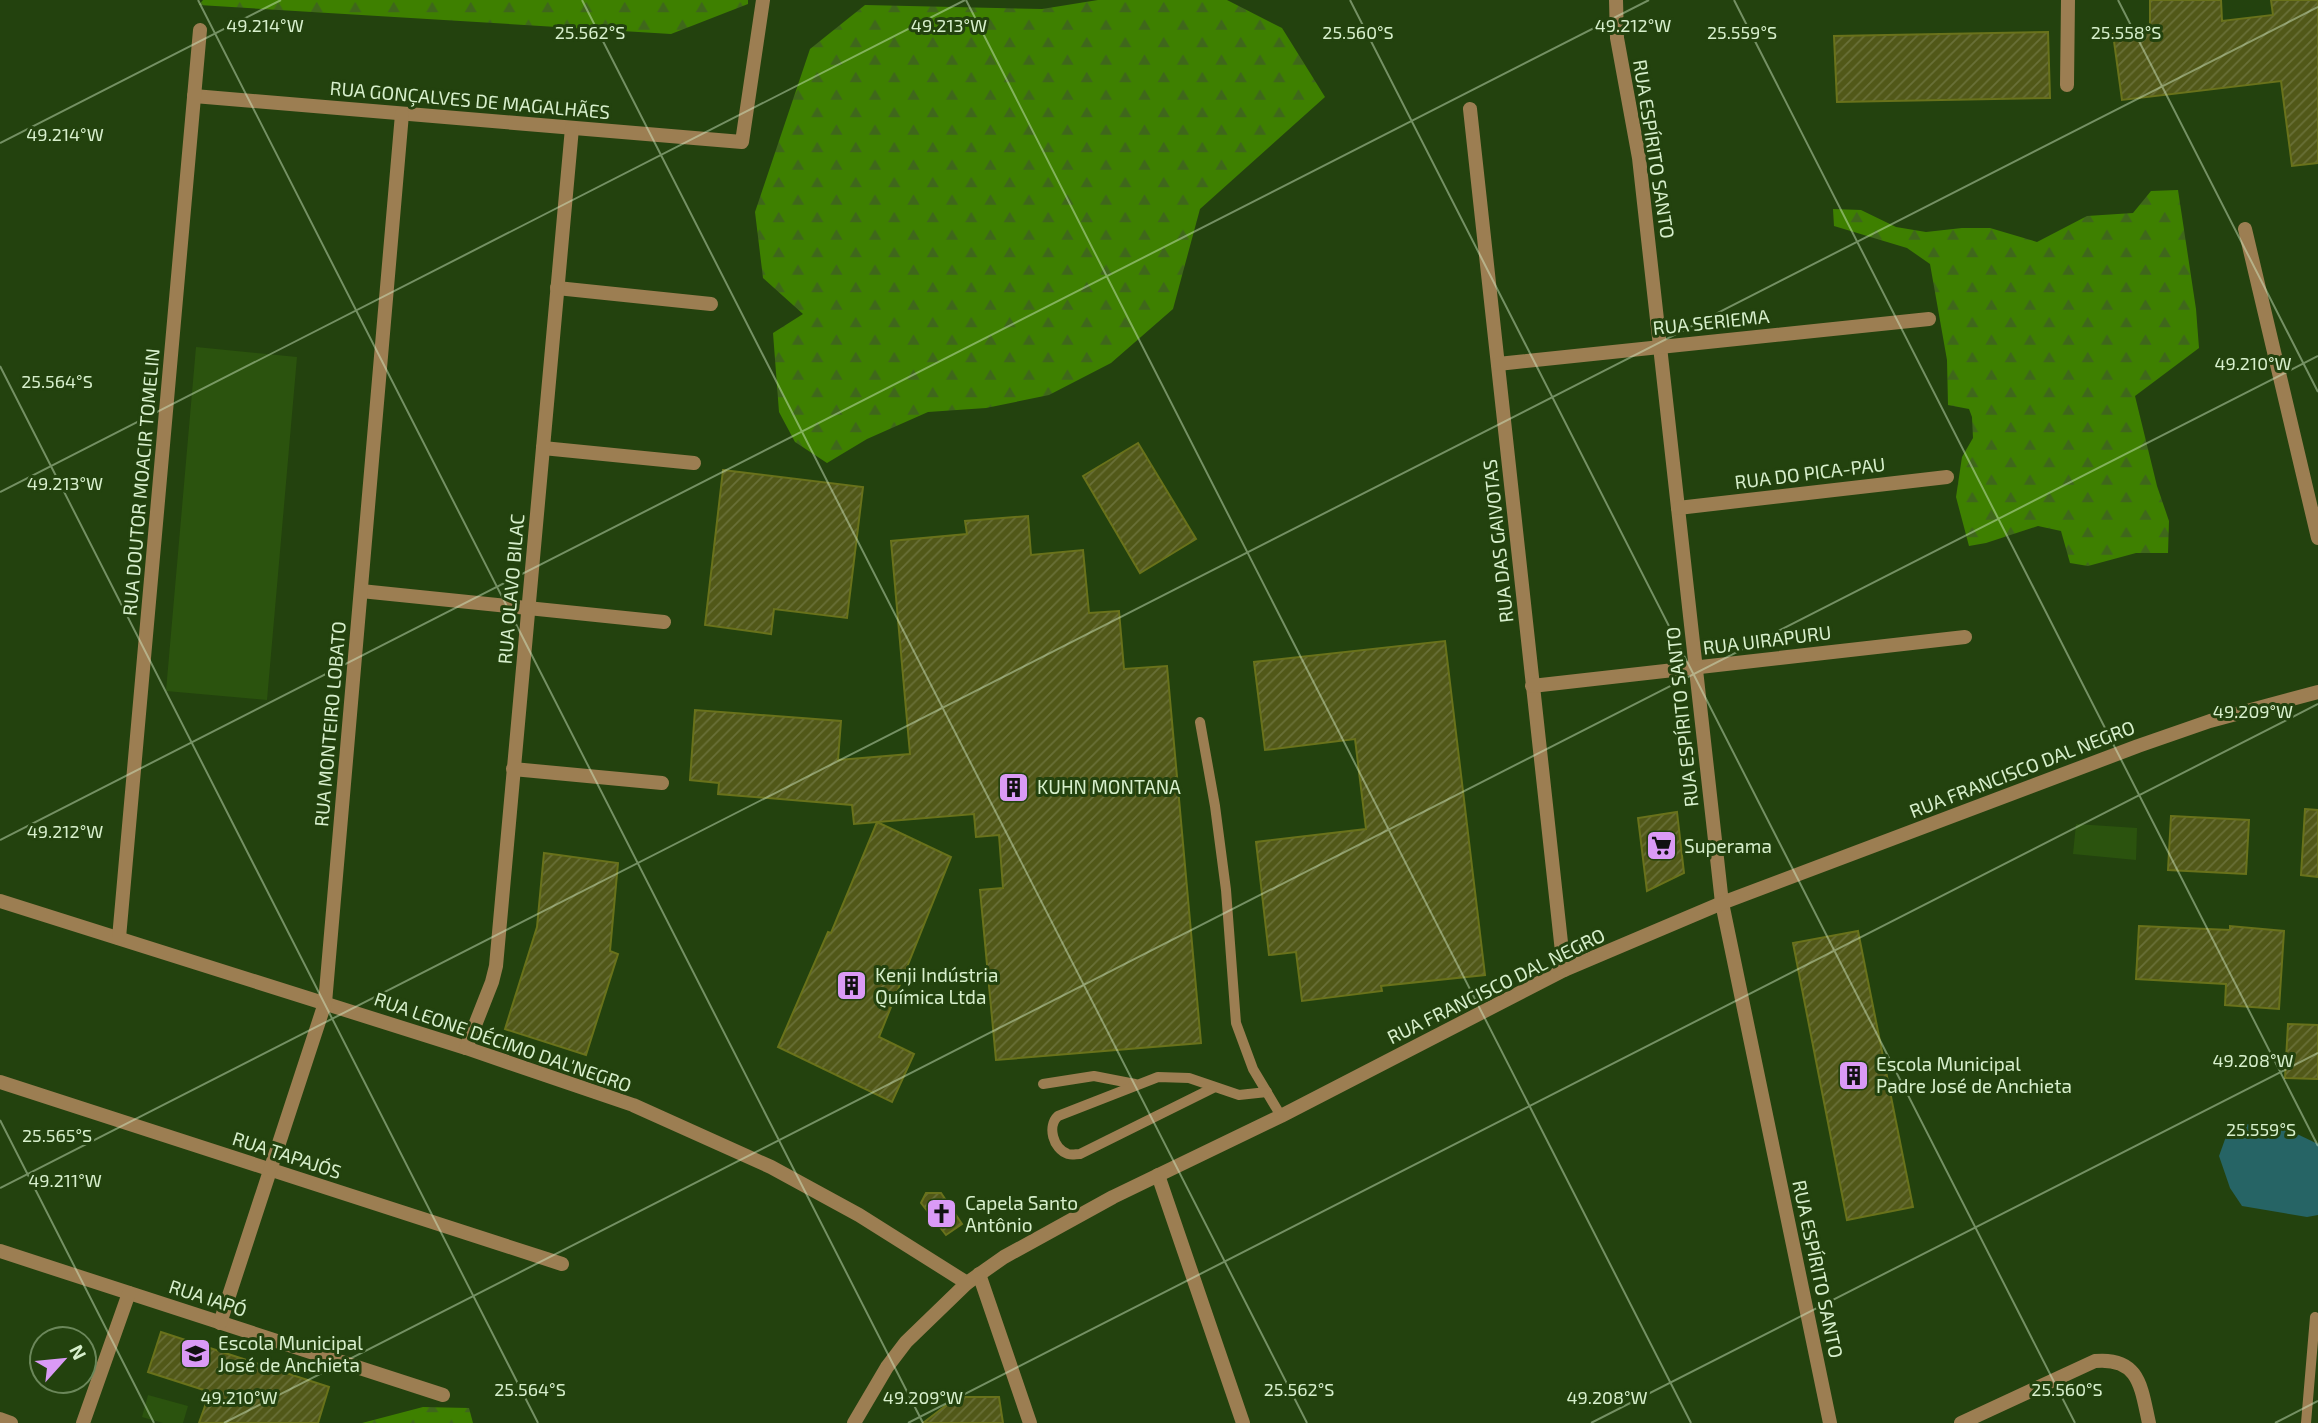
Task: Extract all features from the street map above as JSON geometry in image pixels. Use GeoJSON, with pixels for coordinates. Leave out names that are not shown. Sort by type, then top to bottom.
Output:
{"type":"FeatureCollection","features":[{"type":"Feature","properties":{"kind":"street","name":"RUA GONÇALVES DE MAGALHÃES"},"geometry":{"type":"LineString","coordinates":[[194,96],[743,142],[764,0]]}},
{"type":"Feature","properties":{"kind":"street","name":"RUA ESPÍRITO SANTO"},"geometry":{"type":"LineString","coordinates":[[1616,0],[1617,38],[1639,158],[1722,904],[1830,1423]]}},
{"type":"Feature","properties":{"kind":"street"},"geometry":{"type":"LineString","coordinates":[[2067,0],[2067,85]]}},
{"type":"Feature","properties":{"kind":"street","name":"RUA DOUTOR MOACIR TOMELIN"},"geometry":{"type":"LineString","coordinates":[[120,938],[200,30]]}},
{"type":"Feature","properties":{"kind":"street","name":"RUA DAS GAIVOTAS"},"geometry":{"type":"LineString","coordinates":[[1470,109],[1564,970]]}},
{"type":"Feature","properties":{"kind":"street","name":"RUA MONTEIRO LOBATO"},"geometry":{"type":"LineString","coordinates":[[220,1323],[325,1003],[402,114]]}},
{"type":"Feature","properties":{"kind":"street","name":"RUA OLAVO BILAC"},"geometry":{"type":"LineString","coordinates":[[466,1048],[496,966],[572,128]]}},
{"type":"Feature","properties":{"kind":"street"},"geometry":{"type":"LineString","coordinates":[[2245,229],[2318,538]]}},
{"type":"Feature","properties":{"kind":"street"},"geometry":{"type":"LineString","coordinates":[[557,288],[711,304]]}},
{"type":"Feature","properties":{"kind":"street","name":"RUA SERIEMA"},"geometry":{"type":"LineString","coordinates":[[1498,364],[1929,319]]}},
{"type":"Feature","properties":{"kind":"street"},"geometry":{"type":"LineString","coordinates":[[543,448],[694,463]]}},
{"type":"Feature","properties":{"kind":"street","name":"RUA DO PICA-PAU"},"geometry":{"type":"LineString","coordinates":[[1678,508],[1947,477]]}},
{"type":"Feature","properties":{"kind":"street"},"geometry":{"type":"LineString","coordinates":[[361,591],[664,622]]}},
{"type":"Feature","properties":{"kind":"street","name":"RUA UIRAPURU"},"geometry":{"type":"LineString","coordinates":[[1532,686],[1965,637]]}},
{"type":"Feature","properties":{"kind":"street","name":"RUA FRANCISCO DAL NEGRO"},"geometry":{"type":"LineString","coordinates":[[853,1423],[887,1367],[906,1342],[973,1278],[1054,1228],[1281,1116],[1564,970],[1722,904],[2174,733],[2318,692]]}},
{"type":"Feature","properties":{"kind":"street"},"geometry":{"type":"LineString","coordinates":[[513,769],[662,783]]}},
{"type":"Feature","properties":{"kind":"street","name":"RUA LEONE DÉCIMO DAL'NEGRO"},"geometry":{"type":"LineString","coordinates":[[0,901],[466,1048],[633,1105],[759,1161],[973,1278]]}},
{"type":"Feature","properties":{"kind":"street","name":"RUA TAPAJÓS"},"geometry":{"type":"LineString","coordinates":[[0,1082],[562,1264]]}},
{"type":"Feature","properties":{"kind":"street"},"geometry":{"type":"LineString","coordinates":[[1158,1175],[1243,1423]]}},
{"type":"Feature","properties":{"kind":"street","name":"RUA IAPÓ"},"geometry":{"type":"LineString","coordinates":[[0,1251],[443,1395]]}},
{"type":"Feature","properties":{"kind":"street"},"geometry":{"type":"LineString","coordinates":[[973,1278],[1030,1423]]}},
{"type":"Feature","properties":{"kind":"street"},"geometry":{"type":"LineString","coordinates":[[83,1423],[129,1293]]}},
{"type":"Feature","properties":{"kind":"street"},"geometry":{"type":"LineString","coordinates":[[1961,1423],[2095,1362],[2111,1360],[2121,1363],[2139,1381],[2148,1423]]}},
{"type":"Feature","properties":{"kind":"street"},"geometry":{"type":"LineString","coordinates":[[0,1419],[11,1423]]}},
{"type":"Feature","properties":{"kind":"lane"},"geometry":{"type":"LineString","coordinates":[[1200,722],[1224,878],[1236,1023],[1253,1069],[1281,1116]]}},
{"type":"Feature","properties":{"kind":"lane"},"geometry":{"type":"LineString","coordinates":[[1043,1084],[1094,1076],[1135,1084]]}},
{"type":"Feature","properties":{"kind":"lane"},"geometry":{"type":"LineString","coordinates":[[1215,1087],[1080,1154],[1067,1154],[1058,1146],[1050,1128],[1052,1121],[1058,1116],[1158,1077],[1189,1078],[1240,1095],[1267,1092]]}},
{"type":"Feature","properties":{"kind":"lane"},"geometry":{"type":"LineString","coordinates":[[2306,1423],[2315,1317]]}},
{"type":"Feature","properties":{"kind":"green space"},"geometry":{"type":"Polygon","coordinates":[[[203,0],[748,0],[748,4],[671,34],[199,5],[203,0]]]}},
{"type":"Feature","properties":{"kind":"green space"},"geometry":{"type":"Polygon","coordinates":[[[1098,0],[1227,0],[1282,28],[1325,97],[1200,209],[1173,309],[1111,363],[1049,395],[986,408],[928,412],[867,439],[827,463],[795,442],[779,412],[773,333],[803,314],[763,278],[755,212],[810,49],[865,5],[1042,9],[1098,0]]]}},
{"type":"Feature","properties":{"kind":"green space"},"geometry":{"type":"Polygon","coordinates":[[[2178,190],[2196,309],[2199,348],[2135,396],[2157,486],[2169,521],[2168,553],[2136,553],[2088,566],[2070,563],[2061,531],[2038,526],[1969,546],[1956,497],[1962,457],[1973,438],[1972,417],[1969,409],[1948,405],[1947,360],[1930,264],[1907,248],[1834,226],[1833,209],[1861,210],[1896,227],[1926,232],[1990,228],[2037,242],[2087,216],[2133,213],[2151,191],[2178,190]]]}},
{"type":"Feature","properties":{"kind":"green space"},"geometry":{"type":"Polygon","coordinates":[[[196,347],[297,357],[267,700],[166,691],[196,347]]]}},
{"type":"Feature","properties":{"kind":"green space"},"geometry":{"type":"Polygon","coordinates":[[[2076,824],[2137,828],[2136,860],[2073,854],[2076,824]]]}},
{"type":"Feature","properties":{"kind":"green space"},"geometry":{"type":"Polygon","coordinates":[[[148,1395],[188,1406],[183,1423],[163,1423],[142,1417],[148,1395]]]}},
{"type":"Feature","properties":{"kind":"green space"},"geometry":{"type":"Polygon","coordinates":[[[423,1407],[469,1408],[473,1423],[362,1423],[423,1407]]]}},
{"type":"Feature","properties":{"kind":"water"},"geometry":{"type":"Polygon","coordinates":[[[2243,1124],[2280,1126],[2318,1144],[2318,1215],[2307,1217],[2242,1206],[2230,1188],[2219,1156],[2228,1131],[2243,1124]]]}},
{"type":"Feature","properties":{"kind":"building"},"geometry":{"type":"Polygon","coordinates":[[[2150,0],[2221,0],[2222,21],[2273,15],[2271,0],[2318,0],[2318,163],[2292,166],[2281,81],[2122,100],[2113,34],[2115,31],[2150,30],[2150,0]]]}},
{"type":"Feature","properties":{"kind":"building"},"geometry":{"type":"Polygon","coordinates":[[[2048,32],[2050,98],[1837,102],[1834,36],[2048,32]]]}},
{"type":"Feature","properties":{"kind":"building"},"geometry":{"type":"Polygon","coordinates":[[[1138,443],[1196,539],[1140,573],[1083,476],[1138,443]]]}},
{"type":"Feature","properties":{"kind":"building"},"geometry":{"type":"Polygon","coordinates":[[[723,470],[863,487],[847,618],[774,609],[771,634],[705,625],[723,470]]]}},
{"type":"Feature","properties":{"kind":"building","name":"KUHN MONTANA"},"geometry":{"type":"Polygon","coordinates":[[[1028,516],[1031,555],[1083,550],[1089,613],[1119,611],[1124,669],[1167,666],[1201,1043],[996,1060],[980,890],[1003,888],[999,835],[976,837],[974,814],[854,824],[852,805],[718,794],[719,783],[690,780],[695,710],[841,721],[838,760],[910,754],[891,541],[967,534],[965,521],[1028,516]]]}},
{"type":"Feature","properties":{"kind":"building"},"geometry":{"type":"Polygon","coordinates":[[[1445,641],[1485,975],[1381,986],[1382,991],[1302,1001],[1296,952],[1269,955],[1256,842],[1366,829],[1355,739],[1265,750],[1254,662],[1445,641]]]}},
{"type":"Feature","properties":{"kind":"building"},"geometry":{"type":"Polygon","coordinates":[[[2305,809],[2318,810],[2318,877],[2301,875],[2305,809]]]}},
{"type":"Feature","properties":{"kind":"building","name":"Superama"},"geometry":{"type":"Polygon","coordinates":[[[1677,812],[1684,873],[1647,891],[1638,818],[1677,812]]]}},
{"type":"Feature","properties":{"kind":"building"},"geometry":{"type":"Polygon","coordinates":[[[2171,816],[2249,820],[2246,874],[2168,870],[2171,816]]]}},
{"type":"Feature","properties":{"kind":"building","name":"Kenji Indústria Química Ltda"},"geometry":{"type":"Polygon","coordinates":[[[877,822],[951,857],[879,1037],[914,1054],[892,1102],[778,1047],[828,932],[831,933],[877,822]]]}},
{"type":"Feature","properties":{"kind":"building"},"geometry":{"type":"Polygon","coordinates":[[[544,853],[618,863],[610,951],[618,954],[586,1055],[505,1029],[537,927],[544,853]]]}},
{"type":"Feature","properties":{"kind":"building"},"geometry":{"type":"Polygon","coordinates":[[[2139,926],[2230,930],[2230,926],[2284,931],[2279,1009],[2225,1005],[2226,984],[2136,979],[2139,926]]]}},
{"type":"Feature","properties":{"kind":"building","name":"Escola Municipal Padre José de Anchieta"},"geometry":{"type":"Polygon","coordinates":[[[1858,931],[1913,1207],[1847,1220],[1793,943],[1858,931]]]}},
{"type":"Feature","properties":{"kind":"building"},"geometry":{"type":"Polygon","coordinates":[[[2288,1024],[2318,1025],[2318,1079],[2285,1078],[2288,1024]]]}},
{"type":"Feature","properties":{"kind":"building","name":"Capela Santo Antônio"},"geometry":{"type":"Polygon","coordinates":[[[926,1193],[941,1193],[962,1224],[946,1235],[921,1203],[926,1193]]]}},
{"type":"Feature","properties":{"kind":"building"},"geometry":{"type":"Polygon","coordinates":[[[161,1332],[329,1387],[318,1423],[199,1423],[210,1392],[148,1372],[161,1332]]]}},
{"type":"Feature","properties":{"kind":"building"},"geometry":{"type":"Polygon","coordinates":[[[957,1397],[999,1397],[1003,1423],[923,1423],[957,1397]]]}},
{"type":"Feature","properties":{"kind":"place","name":"KUHN MONTANA"},"geometry":{"type":"Point","coordinates":[1014,787]}},
{"type":"Feature","properties":{"kind":"place","name":"Superama"},"geometry":{"type":"Point","coordinates":[1661,846]}},
{"type":"Feature","properties":{"kind":"place","name":"Kenji Indústria Química Ltda"},"geometry":{"type":"Point","coordinates":[852,986]}},
{"type":"Feature","properties":{"kind":"place","name":"Escola Municipal Padre José de Anchieta"},"geometry":{"type":"Point","coordinates":[1853,1075]}},
{"type":"Feature","properties":{"kind":"place","name":"Capela Santo Antônio"},"geometry":{"type":"Point","coordinates":[942,1214]}},
{"type":"Feature","properties":{"kind":"place","name":"Escola Municipal José de Anchieta"},"geometry":{"type":"Point","coordinates":[195,1354]}}]}
